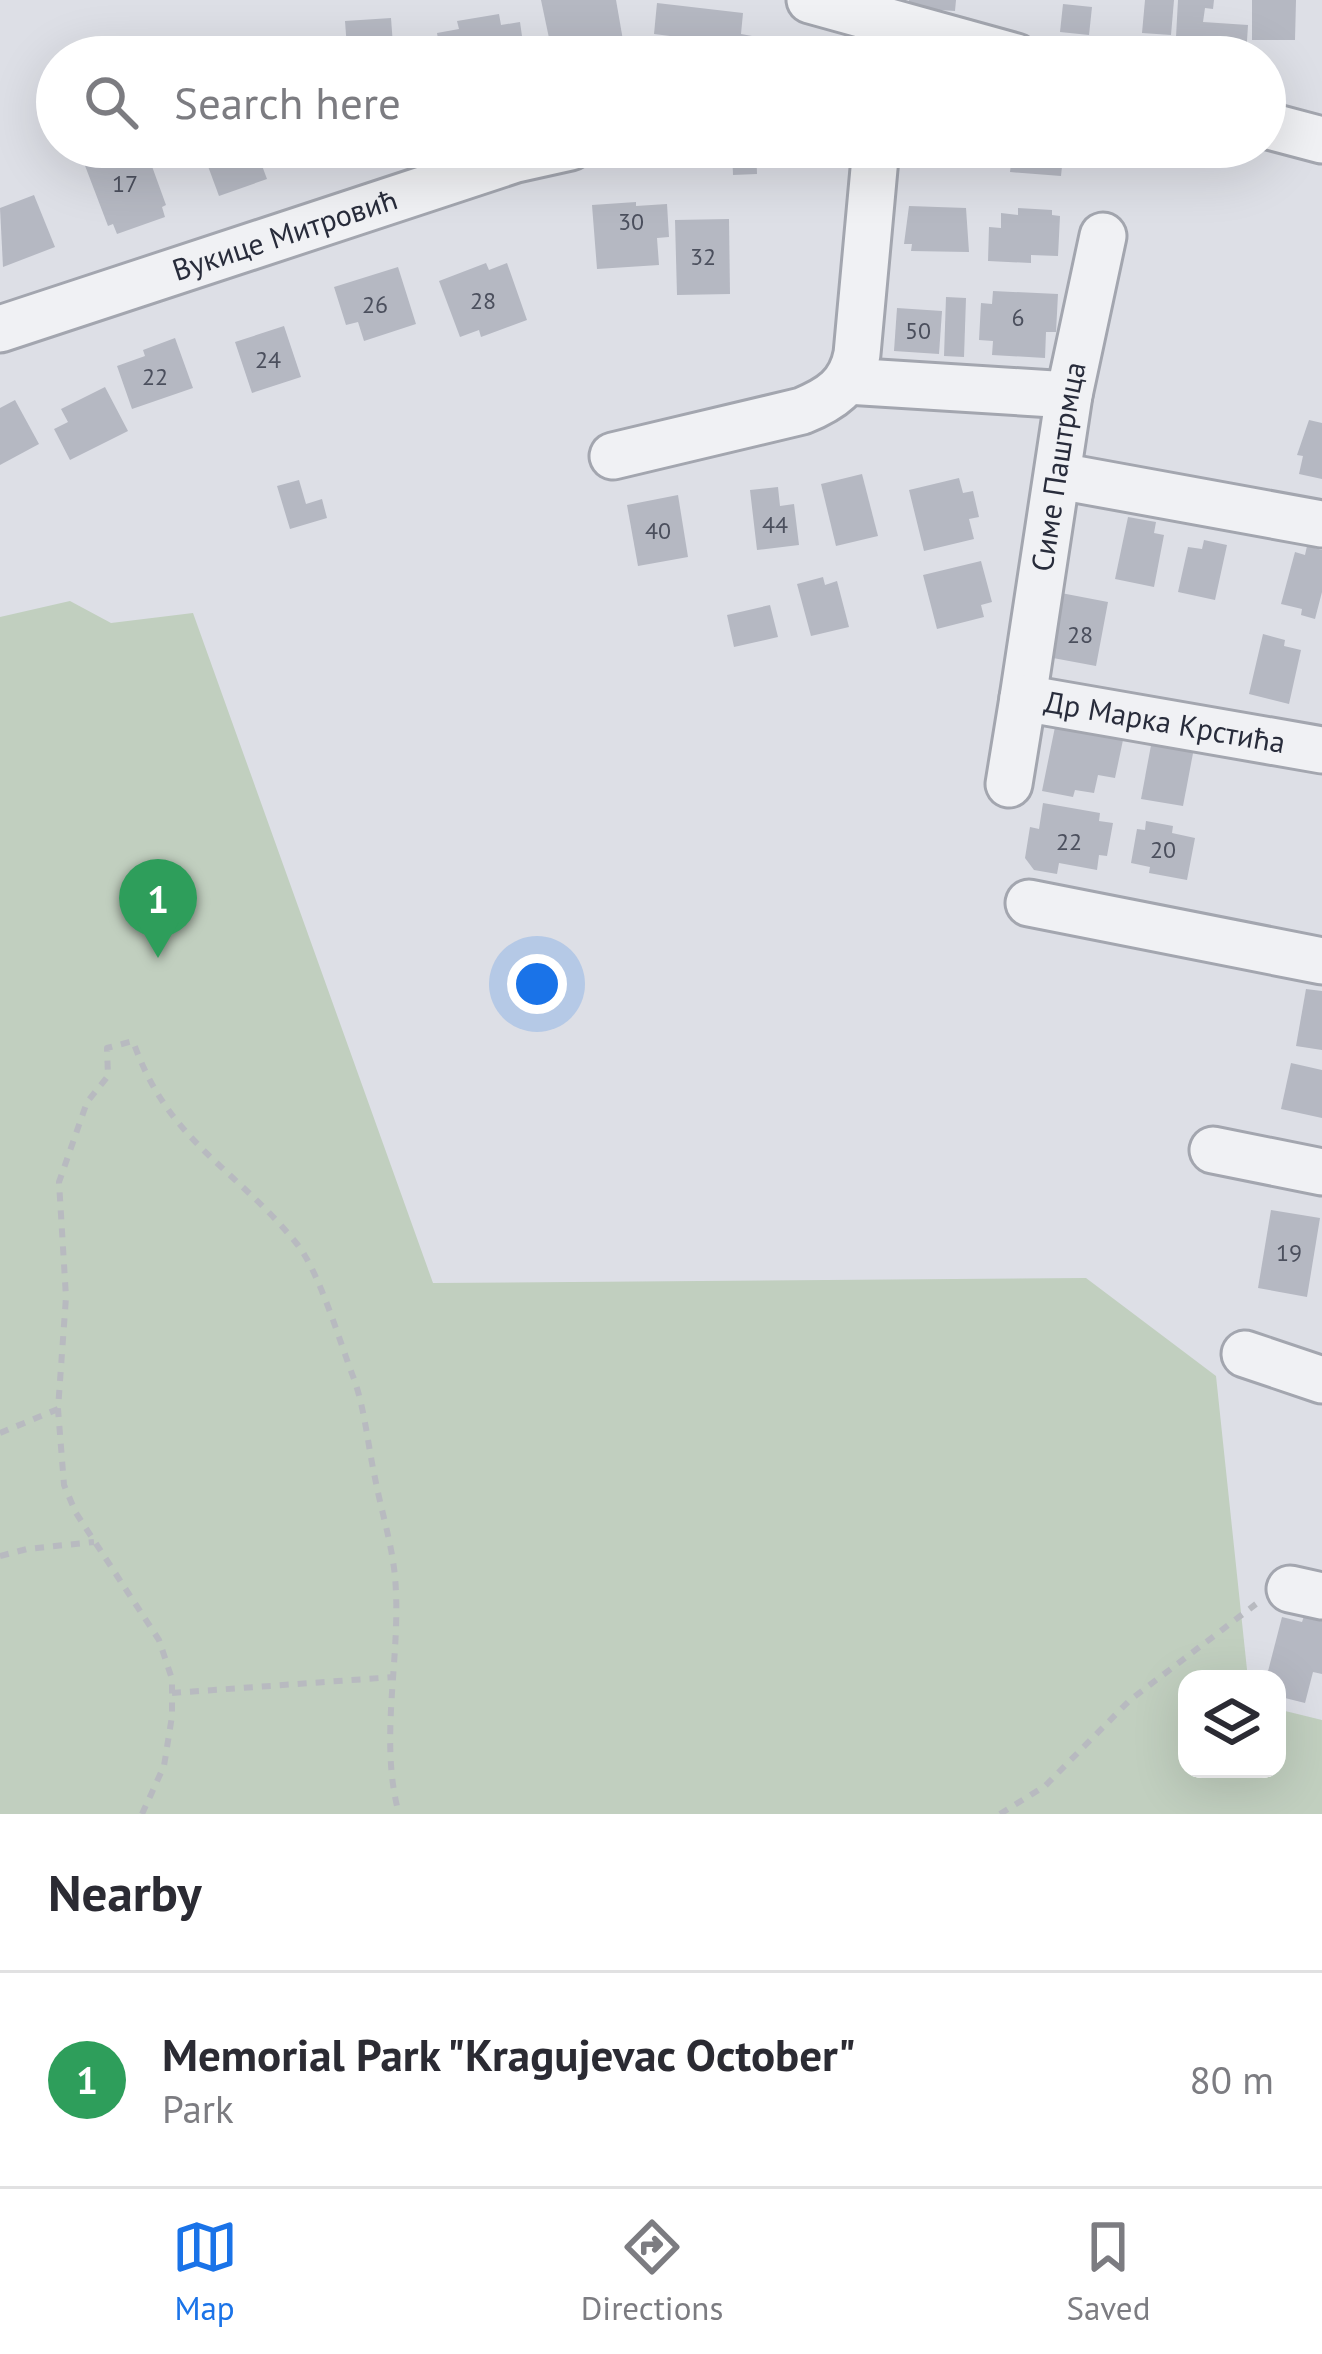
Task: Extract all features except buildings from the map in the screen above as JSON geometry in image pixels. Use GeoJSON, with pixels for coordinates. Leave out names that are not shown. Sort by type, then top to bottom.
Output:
{"type":"FeatureCollection","features":[{"type":"Feature","properties":{"kind":"street"},"geometry":{"type":"LineString","coordinates":[[810,0],[904,36]]}},
{"type":"Feature","properties":{"kind":"street"},"geometry":{"type":"LineString","coordinates":[[1286,131],[1322,140]]}},
{"type":"Feature","properties":{"kind":"street","name":"Вукице Митровић"},"geometry":{"type":"LineString","coordinates":[[0,329],[489,168]]}},
{"type":"Feature","properties":{"kind":"street"},"geometry":{"type":"LineString","coordinates":[[614,456],[802,412],[830,399],[847,381],[857,354],[874,168]]}},
{"type":"Feature","properties":{"kind":"street","name":"Симе Паштрмца"},"geometry":{"type":"LineString","coordinates":[[1023,698],[1069,395],[1103,236]]}},
{"type":"Feature","properties":{"kind":"street"},"geometry":{"type":"LineString","coordinates":[[847,381],[1069,395]]}},
{"type":"Feature","properties":{"kind":"street"},"geometry":{"type":"LineString","coordinates":[[1059,476],[1322,524]]}},
{"type":"Feature","properties":{"kind":"street","name":"Др Марка Крстића"},"geometry":{"type":"LineString","coordinates":[[1009,784],[1023,698],[1322,750]]}},
{"type":"Feature","properties":{"kind":"street"},"geometry":{"type":"LineString","coordinates":[[1029,903],[1322,961]]}},
{"type":"Feature","properties":{"kind":"street"},"geometry":{"type":"LineString","coordinates":[[1213,1150],[1322,1172]]}},
{"type":"Feature","properties":{"kind":"street"},"geometry":{"type":"LineString","coordinates":[[1245,1354],[1322,1379]]}},
{"type":"Feature","properties":{"kind":"path"},"geometry":{"type":"LineString","coordinates":[[142,1814],[164,1766],[172,1679],[159,1640],[94,1542],[64,1485],[58,1409],[66,1297],[59,1182],[87,1102],[108,1076],[107,1048],[133,1041],[166,1111],[302,1249],[357,1387],[395,1576],[391,1784],[399,1814]]}},
{"type":"Feature","properties":{"kind":"path"},"geometry":{"type":"LineString","coordinates":[[0,1433],[58,1409]]}},
{"type":"Feature","properties":{"kind":"path"},"geometry":{"type":"LineString","coordinates":[[0,1556],[94,1542]]}},
{"type":"Feature","properties":{"kind":"path"},"geometry":{"type":"LineString","coordinates":[[1000,1814],[1045,1786],[1130,1700],[1258,1601],[1306,1593]]}},
{"type":"Feature","properties":{"kind":"path"},"geometry":{"type":"LineString","coordinates":[[172,1693],[394,1677]]}},
{"type":"Feature","properties":{"kind":"green space"},"geometry":{"type":"Polygon","coordinates":[[[70,601],[111,623],[193,613],[433,1283],[1086,1278],[1216,1376],[1247,1670],[1178,1670],[1178,1778],[1286,1778],[1286,1711],[1322,1720],[1322,1814],[0,1814],[0,617],[70,601]]]}},
{"type":"Feature","properties":{"kind":"place","name":"Memorial Park \"Kragujevac October\""},"geometry":{"type":"Point","coordinates":[158,958]}}]}
